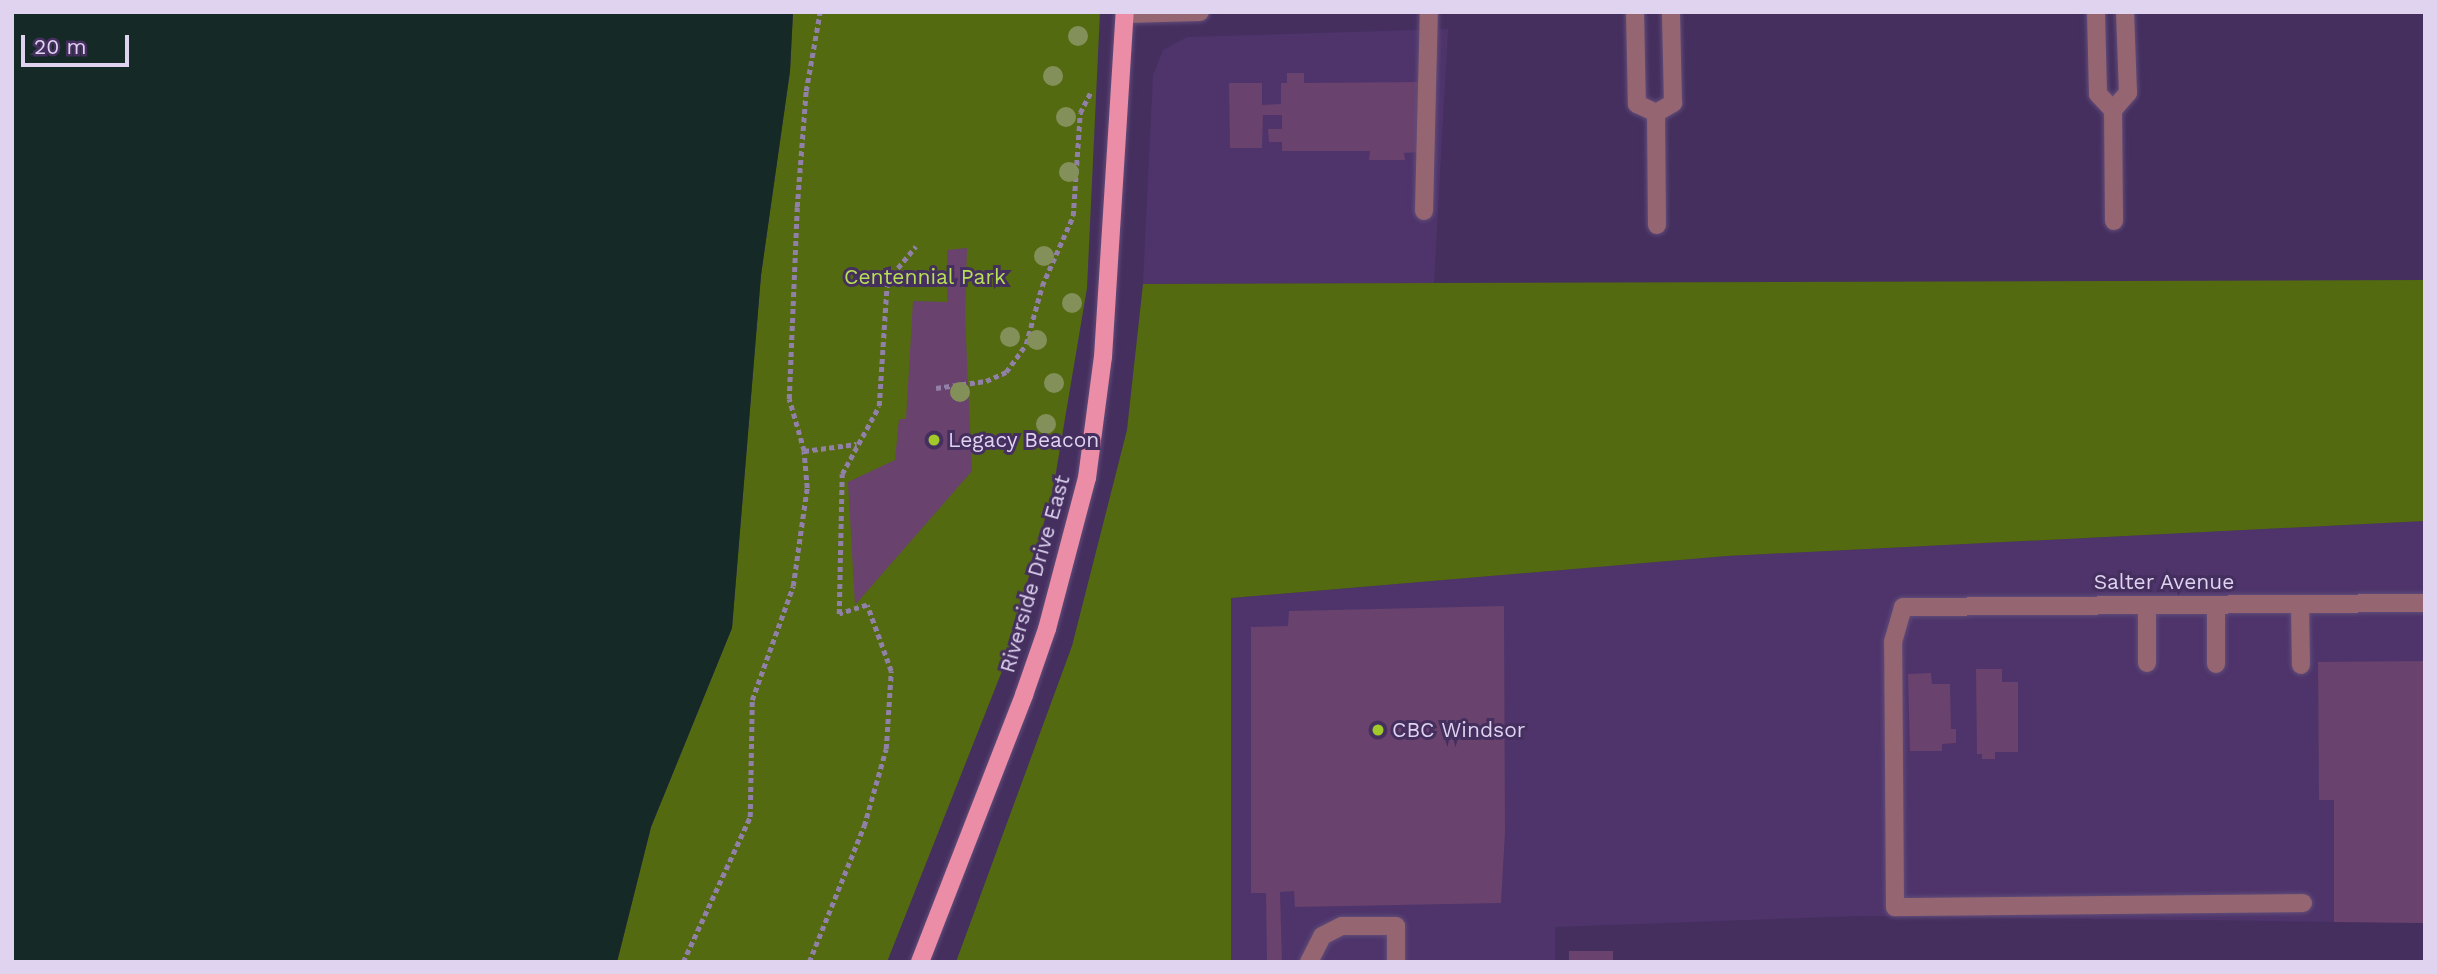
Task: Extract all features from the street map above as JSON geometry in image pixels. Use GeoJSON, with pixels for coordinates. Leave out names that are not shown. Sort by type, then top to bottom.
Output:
{"type":"FeatureCollection","features":[{"type":"Feature","properties":{"kind":"main road","name":"Riverside Drive East"},"geometry":{"type":"LineString","coordinates":[[920,962],[1047,629],[1087,478],[1104,357],[1125,13]]}},
{"type":"Feature","properties":{"kind":"street"},"geometry":{"type":"LineString","coordinates":[[1125,13],[1200,12]]}},
{"type":"Feature","properties":{"kind":"street"},"geometry":{"type":"LineString","coordinates":[[1424,211],[1429,12]]}},
{"type":"Feature","properties":{"kind":"street"},"geometry":{"type":"LineString","coordinates":[[1635,12],[1637,104],[1656,113]]}},
{"type":"Feature","properties":{"kind":"street"},"geometry":{"type":"LineString","coordinates":[[1656,113],[1673,103],[1671,12]]}},
{"type":"Feature","properties":{"kind":"street"},"geometry":{"type":"LineString","coordinates":[[2096,12],[2098,93],[2113,110],[2114,221]]}},
{"type":"Feature","properties":{"kind":"street"},"geometry":{"type":"LineString","coordinates":[[2113,110],[2128,93],[2125,12]]}},
{"type":"Feature","properties":{"kind":"street"},"geometry":{"type":"LineString","coordinates":[[1656,113],[1657,225]]}},
{"type":"Feature","properties":{"kind":"street","name":"Salter Avenue"},"geometry":{"type":"LineString","coordinates":[[2303,903],[1895,907],[1893,642],[1903,607],[2425,603]]}},
{"type":"Feature","properties":{"kind":"street"},"geometry":{"type":"LineString","coordinates":[[2300,604],[2301,665]]}},
{"type":"Feature","properties":{"kind":"street"},"geometry":{"type":"LineString","coordinates":[[2147,605],[2147,663]]}},
{"type":"Feature","properties":{"kind":"street"},"geometry":{"type":"LineString","coordinates":[[2216,605],[2216,663]]}},
{"type":"Feature","properties":{"kind":"street"},"geometry":{"type":"LineString","coordinates":[[1309,962],[1322,936],[1342,926],[1396,926],[1396,962]]}},
{"type":"Feature","properties":{"kind":"path"},"geometry":{"type":"LineString","coordinates":[[683,962],[750,817],[752,700],[793,586],[807,488],[804,451],[789,399],[806,91],[820,12]]}},
{"type":"Feature","properties":{"kind":"path"},"geometry":{"type":"LineString","coordinates":[[936,388],[986,381],[1006,372],[1026,344],[1042,286],[1073,216],[1080,113],[1091,90]]}},
{"type":"Feature","properties":{"kind":"path"},"geometry":{"type":"LineString","coordinates":[[809,962],[864,826],[886,750],[891,671],[867,605],[839,614],[842,474],[879,406],[887,281],[916,246]]}},
{"type":"Feature","properties":{"kind":"path"},"geometry":{"type":"LineString","coordinates":[[804,451],[858,444]]}},
{"type":"Feature","properties":{"kind":"shaded area"},"geometry":{"type":"Polygon","coordinates":[[[12,12],[793,12],[790,71],[761,275],[732,628],[651,827],[617,962],[12,962],[12,12]]]}},
{"type":"Feature","properties":{"kind":"shaded area"},"geometry":{"type":"Polygon","coordinates":[[[1448,29],[1434,283],[1143,284],[1153,75],[1163,50],[1187,37],[1448,29]]]}},
{"type":"Feature","properties":{"kind":"shaded area"},"geometry":{"type":"Polygon","coordinates":[[[2425,521],[2425,923],[1858,916],[1555,927],[1555,962],[1231,962],[1231,598],[1727,556],[2425,521]]]}},
{"type":"Feature","properties":{"kind":"green space","name":"Centennial Park"},"geometry":{"type":"Polygon","coordinates":[[[793,12],[1100,12],[1087,288],[1053,490],[1004,666],[887,962],[617,962],[651,827],[732,628],[761,275],[790,71],[793,12]]]}},
{"type":"Feature","properties":{"kind":"green space"},"geometry":{"type":"Polygon","coordinates":[[[2425,280],[2425,521],[1727,556],[1231,598],[1231,962],[956,962],[1072,646],[1127,430],[1143,284],[2425,280]]]}},
{"type":"Feature","properties":{"kind":"building"},"geometry":{"type":"Polygon","coordinates":[[[1287,73],[1304,73],[1304,83],[1418,82],[1419,152],[1404,153],[1405,160],[1369,160],[1370,151],[1282,151],[1282,142],[1269,142],[1268,129],[1282,129],[1282,115],[1263,115],[1262,148],[1230,148],[1229,83],[1262,83],[1262,105],[1281,104],[1281,83],[1287,83],[1287,73]]]}},
{"type":"Feature","properties":{"kind":"building","name":"Legacy Beacon"},"geometry":{"type":"Polygon","coordinates":[[[967,248],[965,315],[972,471],[855,605],[848,482],[895,460],[899,419],[906,419],[913,301],[947,302],[947,250],[967,248]]]}},
{"type":"Feature","properties":{"kind":"building","name":"CBC Windsor"},"geometry":{"type":"Polygon","coordinates":[[[1504,606],[1505,832],[1501,903],[1295,907],[1294,891],[1280,892],[1282,962],[1267,962],[1266,893],[1251,893],[1251,627],[1288,626],[1289,611],[1504,606]]]}},
{"type":"Feature","properties":{"kind":"building"},"geometry":{"type":"Polygon","coordinates":[[[2425,661],[2425,923],[2334,922],[2334,800],[2319,800],[2318,662],[2425,661]]]}},
{"type":"Feature","properties":{"kind":"building"},"geometry":{"type":"Polygon","coordinates":[[[1976,669],[2002,669],[2002,682],[2018,682],[2018,752],[1995,752],[1995,759],[1982,759],[1982,754],[1977,754],[1976,669]]]}},
{"type":"Feature","properties":{"kind":"building"},"geometry":{"type":"Polygon","coordinates":[[[1931,673],[1932,684],[1950,684],[1951,729],[1956,729],[1956,743],[1942,744],[1942,751],[1910,751],[1908,674],[1931,673]]]}},
{"type":"Feature","properties":{"kind":"building"},"geometry":{"type":"Polygon","coordinates":[[[1569,951],[1613,951],[1613,962],[1569,962],[1569,951]]]}},
{"type":"Feature","properties":{"kind":"place","name":"Legacy Beacon"},"geometry":{"type":"Point","coordinates":[934,440]}},
{"type":"Feature","properties":{"kind":"place","name":"CBC Windsor"},"geometry":{"type":"Point","coordinates":[1378,730]}}]}
